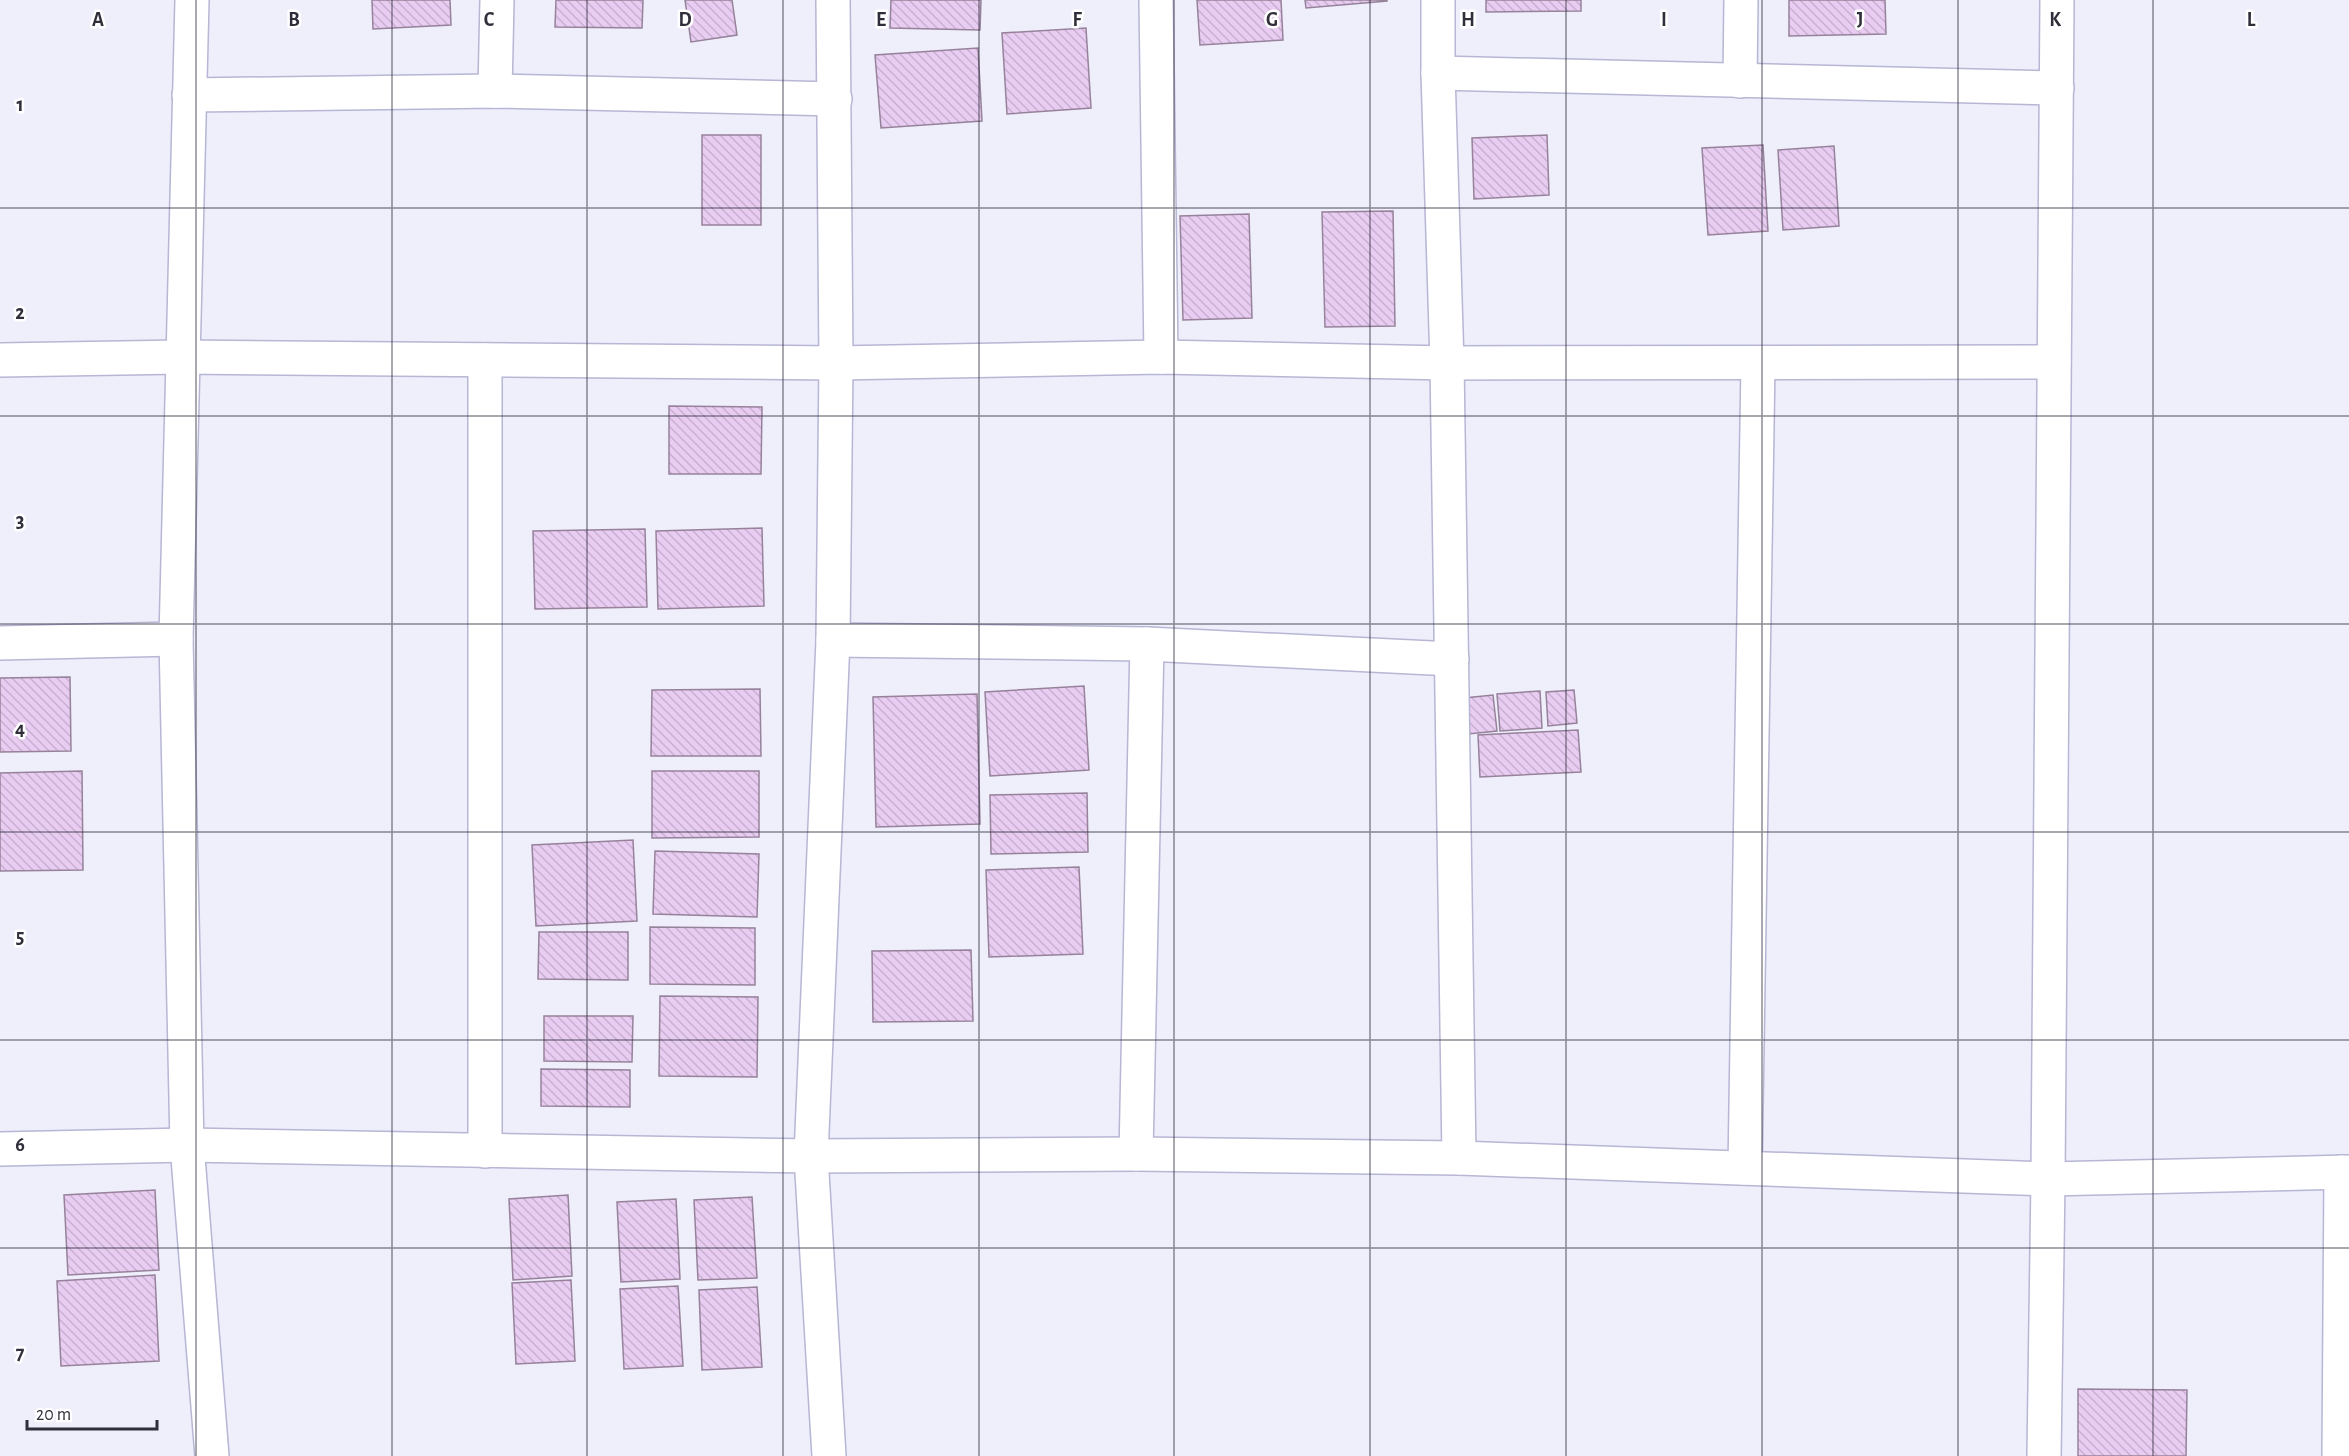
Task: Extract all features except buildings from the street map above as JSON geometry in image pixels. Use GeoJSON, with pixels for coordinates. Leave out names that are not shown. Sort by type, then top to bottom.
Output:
{"type":"FeatureCollection","features":[{"type":"Feature","properties":{"kind":"street"},"geometry":{"type":"LineString","coordinates":[[192,0],[176,639],[187,1145],[212,1456]]}},
{"type":"Feature","properties":{"kind":"street"},"geometry":{"type":"LineString","coordinates":[[495,91],[497,0]]}},
{"type":"Feature","properties":{"kind":"street"},"geometry":{"type":"LineString","coordinates":[[829,1456],[811,1156],[833,640],[836,363],[833,0]]}},
{"type":"Feature","properties":{"kind":"street"},"geometry":{"type":"LineString","coordinates":[[1156,0],[1161,357]]}},
{"type":"Feature","properties":{"kind":"street"},"geometry":{"type":"LineString","coordinates":[[1438,0],[1438,73],[1447,363],[1459,1158]]}},
{"type":"Feature","properties":{"kind":"street"},"geometry":{"type":"LineString","coordinates":[[1740,81],[1741,0]]}},
{"type":"Feature","properties":{"kind":"street"},"geometry":{"type":"LineString","coordinates":[[2044,1456],[2049,1179],[2057,0]]}},
{"type":"Feature","properties":{"kind":"street"},"geometry":{"type":"LineString","coordinates":[[1438,73],[2057,88]]}},
{"type":"Feature","properties":{"kind":"street"},"geometry":{"type":"LineString","coordinates":[[189,95],[495,91],[834,99]]}},
{"type":"Feature","properties":{"kind":"street"},"geometry":{"type":"LineString","coordinates":[[0,360],[182,357],[836,363],[1161,357],[1447,363],[2054,362]]}},
{"type":"Feature","properties":{"kind":"street"},"geometry":{"type":"LineString","coordinates":[[485,360],[485,1150]]}},
{"type":"Feature","properties":{"kind":"street"},"geometry":{"type":"LineString","coordinates":[[1745,1168],[1758,364]]}},
{"type":"Feature","properties":{"kind":"street"},"geometry":{"type":"LineString","coordinates":[[0,643],[176,639]]}},
{"type":"Feature","properties":{"kind":"street"},"geometry":{"type":"LineString","coordinates":[[833,640],[1148,644],[1452,659]]}},
{"type":"Feature","properties":{"kind":"street"},"geometry":{"type":"LineString","coordinates":[[1136,1154],[1148,644]]}},
{"type":"Feature","properties":{"kind":"street"},"geometry":{"type":"LineString","coordinates":[[0,1149],[187,1145],[811,1156],[1136,1154],[1459,1158],[2049,1179],[2345,1172],[2339,1456]]}}]}
